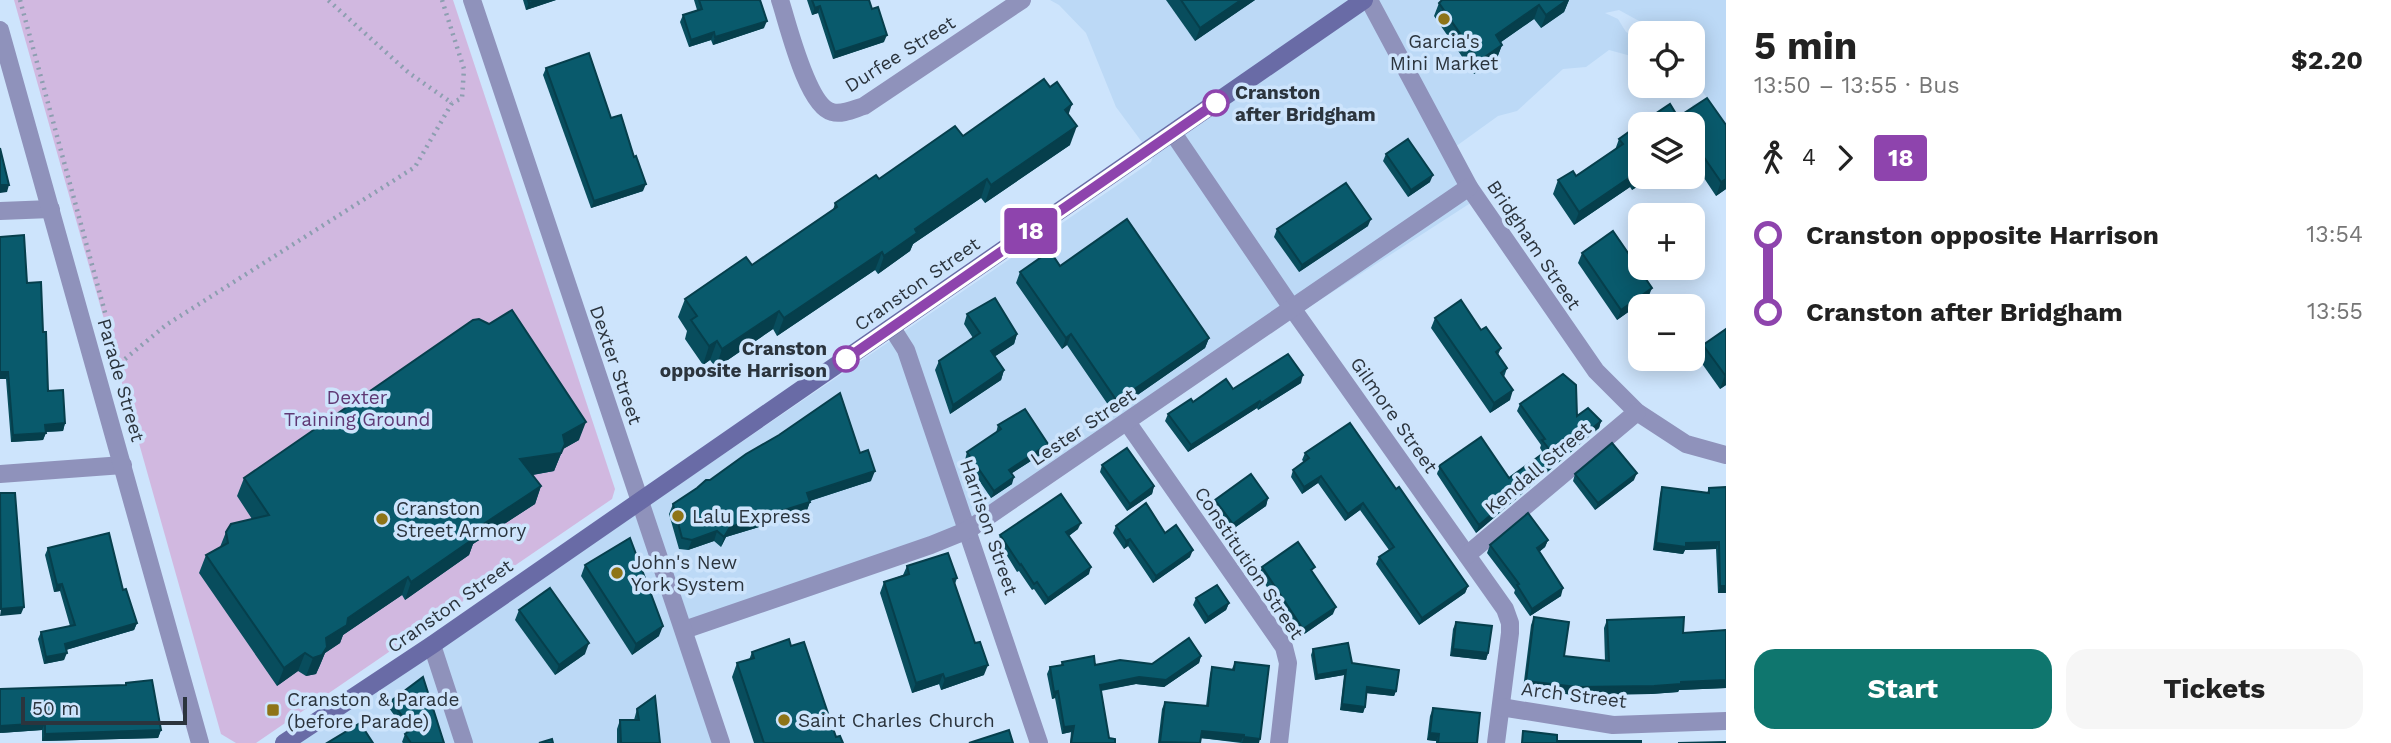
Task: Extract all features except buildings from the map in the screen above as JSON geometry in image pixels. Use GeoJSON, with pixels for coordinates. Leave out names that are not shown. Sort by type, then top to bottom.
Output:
{"type":"FeatureCollection","features":[{"type":"Feature","properties":{"kind":"main road","name":"Cranston Street"},"geometry":{"type":"LineString","coordinates":[[284,743],[432,645],[1366,0]]}},
{"type":"Feature","properties":{"kind":"street","name":"Dexter Street"},"geometry":{"type":"LineString","coordinates":[[472,0],[721,743]]}},
{"type":"Feature","properties":{"kind":"street","name":"Durfee Street"},"geometry":{"type":"LineString","coordinates":[[780,0],[808,88],[819,105],[832,113],[847,112],[864,106],[1022,0]]}},
{"type":"Feature","properties":{"kind":"street","name":"Bridgham Street"},"geometry":{"type":"LineString","coordinates":[[1366,0],[1469,187],[1596,371],[1637,412],[1686,444],[1726,455]]}},
{"type":"Feature","properties":{"kind":"street","name":"Parade Street"},"geometry":{"type":"LineString","coordinates":[[0,30],[200,743]]}},
{"type":"Feature","properties":{"kind":"street","name":"Gilmore Street"},"geometry":{"type":"LineString","coordinates":[[1173,133],[1505,609],[1510,623],[1496,743]]}},
{"type":"Feature","properties":{"kind":"street","name":"Lester Street"},"geometry":{"type":"LineString","coordinates":[[684,630],[968,530],[1469,187]]}},
{"type":"Feature","properties":{"kind":"street"},"geometry":{"type":"LineString","coordinates":[[0,211],[51,209]]}},
{"type":"Feature","properties":{"kind":"street","name":"Harrison Street"},"geometry":{"type":"LineString","coordinates":[[892,328],[906,350],[1040,743]]}},
{"type":"Feature","properties":{"kind":"street","name":"Kendall Street"},"geometry":{"type":"LineString","coordinates":[[1467,555],[1637,412]]}},
{"type":"Feature","properties":{"kind":"street","name":"Constitution Street"},"geometry":{"type":"LineString","coordinates":[[1127,422],[1284,647],[1287,663],[1279,743]]}},
{"type":"Feature","properties":{"kind":"street"},"geometry":{"type":"LineString","coordinates":[[0,474],[123,465]]}},
{"type":"Feature","properties":{"kind":"street"},"geometry":{"type":"LineString","coordinates":[[432,645],[464,743]]}},
{"type":"Feature","properties":{"kind":"street","name":"Arch Street"},"geometry":{"type":"LineString","coordinates":[[1501,707],[1613,725],[1726,721]]}},
{"type":"Feature","properties":{"kind":"path"},"geometry":{"type":"LineString","coordinates":[[20,0],[119,364],[166,325],[415,167],[452,103],[462,98],[464,69],[442,0]]}},
{"type":"Feature","properties":{"kind":"path"},"geometry":{"type":"LineString","coordinates":[[328,0],[409,74],[452,103]]}},
{"type":"Feature","properties":{"kind":"shaded area"},"geometry":{"type":"Polygon","coordinates":[[[1050,0],[1726,0],[1726,146],[1705,128],[1705,112],[1693,112],[1692,105],[1707,98],[1705,21],[1639,21],[1619,10],[1605,13],[1618,19],[1628,33],[1628,55],[1609,50],[1586,67],[1563,69],[1517,111],[1498,116],[1455,147],[1478,195],[1469,204],[1269,333],[963,540],[692,636],[723,743],[298,743],[1151,162],[1153,157],[1116,107],[1086,33],[1059,5],[1050,0]]]}},
{"type":"Feature","properties":{"kind":"green space","name":"Dexter Training Ground"},"geometry":{"type":"Polygon","coordinates":[[[14,0],[453,0],[615,489],[612,499],[256,743],[236,743],[221,734],[14,0]]]}},
{"type":"Feature","properties":{"kind":"bus line","name":"18"},"geometry":{"type":"LineString","coordinates":[[846,359],[1216,103]]}},
{"type":"Feature","properties":{"kind":"place","name":"Garcia's Mini Market"},"geometry":{"type":"Point","coordinates":[1444,19]}},
{"type":"Feature","properties":{"kind":"place","name":"Cranston after Bridgham"},"geometry":{"type":"Point","coordinates":[1216,103]}},
{"type":"Feature","properties":{"kind":"place","name":"Cranston opposite Harrison"},"geometry":{"type":"Point","coordinates":[846,359]}},
{"type":"Feature","properties":{"kind":"place","name":"Lalu Express"},"geometry":{"type":"Point","coordinates":[678,516]}},
{"type":"Feature","properties":{"kind":"place","name":"Cranston Street Armory"},"geometry":{"type":"Point","coordinates":[382,519]}},
{"type":"Feature","properties":{"kind":"place","name":"John's New York System"},"geometry":{"type":"Point","coordinates":[617,573]}},
{"type":"Feature","properties":{"kind":"place","name":"Cranston & Parade (before Parade)"},"geometry":{"type":"Point","coordinates":[273,710]}},
{"type":"Feature","properties":{"kind":"place","name":"Saint Charles Church"},"geometry":{"type":"Point","coordinates":[784,720]}}]}
